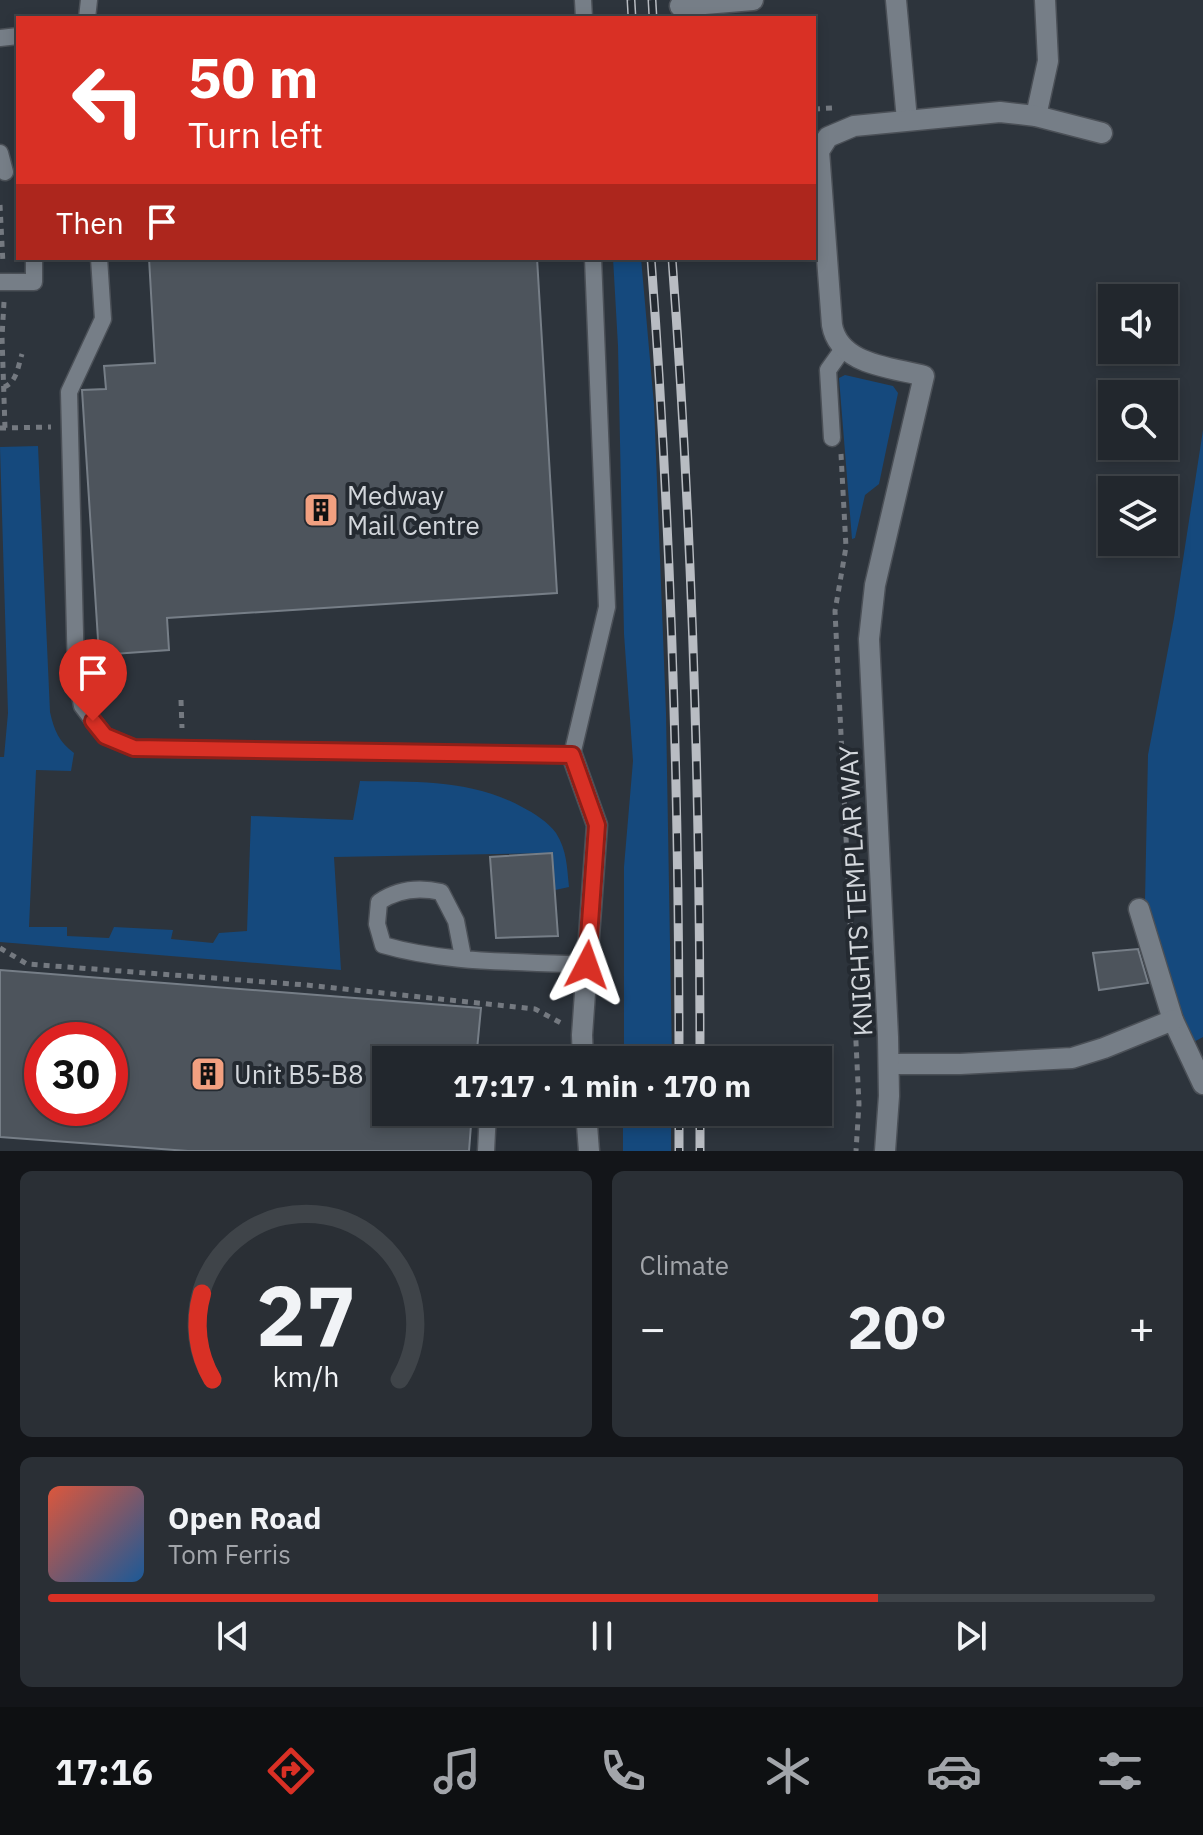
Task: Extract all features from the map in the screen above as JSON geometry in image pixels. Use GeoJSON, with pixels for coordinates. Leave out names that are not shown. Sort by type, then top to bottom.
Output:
{"type":"FeatureCollection","features":[{"type":"Feature","properties":{"kind":"street"},"geometry":{"type":"LineString","coordinates":[[680,6],[753,0]]}},
{"type":"Feature","properties":{"kind":"street"},"geometry":{"type":"LineString","coordinates":[[896,0],[907,120]]}},
{"type":"Feature","properties":{"kind":"street"},"geometry":{"type":"LineString","coordinates":[[1036,116],[1048,61],[1045,0]]}},
{"type":"Feature","properties":{"kind":"street"},"geometry":{"type":"LineString","coordinates":[[843,349],[836,340],[832,325],[819,160],[821,131],[1006,111],[1102,133]]}},
{"type":"Feature","properties":{"kind":"street","name":"KNIGHTS TEMPLAR WAY"},"geometry":{"type":"LineString","coordinates":[[843,349],[857,358],[924,376],[875,585],[869,653],[889,1064],[885,1151]]}},
{"type":"Feature","properties":{"kind":"street"},"geometry":{"type":"LineString","coordinates":[[572,755],[597,825],[582,1046]]}},
{"type":"Feature","properties":{"kind":"street"},"geometry":{"type":"LineString","coordinates":[[1139,909],[1173,1020],[1203,1084]]}},
{"type":"Feature","properties":{"kind":"street"},"geometry":{"type":"LineString","coordinates":[[889,1064],[1072,1058],[1173,1020]]}},
{"type":"Feature","properties":{"kind":"street"},"geometry":{"type":"LineString","coordinates":[[587,1126],[589,1151]]}},
{"type":"Feature","properties":{"kind":"lane"},"geometry":{"type":"LineString","coordinates":[[0,153],[8,172]]}},
{"type":"Feature","properties":{"kind":"lane"},"geometry":{"type":"LineString","coordinates":[[2,282],[34,282],[34,260]]}},
{"type":"Feature","properties":{"kind":"lane"},"geometry":{"type":"LineString","coordinates":[[99,260],[103,319],[69,392],[76,674],[82,706],[105,736],[134,748],[572,755],[607,607],[593,260]]}},
{"type":"Feature","properties":{"kind":"lane"},"geometry":{"type":"LineString","coordinates":[[832,438],[828,370],[843,349]]}},
{"type":"Feature","properties":{"kind":"lane"},"geometry":{"type":"LineString","coordinates":[[463,957],[456,921],[441,892],[424,888],[392,893],[379,902],[377,924],[383,945],[463,957],[587,965]]}},
{"type":"Feature","properties":{"kind":"lane"},"geometry":{"type":"LineString","coordinates":[[486,1151],[487,1126]]}},
{"type":"Feature","properties":{"kind":"path"},"geometry":{"type":"LineString","coordinates":[[816,109],[844,107]]}},
{"type":"Feature","properties":{"kind":"path"},"geometry":{"type":"LineString","coordinates":[[0,205],[3,428],[70,427]]}},
{"type":"Feature","properties":{"kind":"path"},"geometry":{"type":"LineString","coordinates":[[4,387],[10,384],[19,369],[22,354]]}},
{"type":"Feature","properties":{"kind":"path"},"geometry":{"type":"LineString","coordinates":[[832,438],[841,449],[846,550],[835,603],[859,1104],[856,1151]]}},
{"type":"Feature","properties":{"kind":"path"},"geometry":{"type":"LineString","coordinates":[[846,550],[854,545]]}},
{"type":"Feature","properties":{"kind":"path"},"geometry":{"type":"LineString","coordinates":[[0,948],[27,964],[306,985],[535,1009],[582,1035]]}},
{"type":"Feature","properties":{"kind":"shaded area"},"geometry":{"type":"Polygon","coordinates":[[[613,260],[641,260],[654,405],[666,713],[672,1046],[624,1046],[624,867],[633,761],[624,634],[613,260]]]}},
{"type":"Feature","properties":{"kind":"shaded area"},"geometry":{"type":"Polygon","coordinates":[[[845,375],[893,386],[898,393],[879,484],[865,495],[855,538],[852,539],[839,378],[845,375]]]}},
{"type":"Feature","properties":{"kind":"shaded area"},"geometry":{"type":"Polygon","coordinates":[[[1203,430],[1203,1037],[1188,1045],[1145,901],[1148,755],[1174,618],[1203,430]]]}},
{"type":"Feature","properties":{"kind":"shaded area"},"geometry":{"type":"Polygon","coordinates":[[[38,446],[50,712],[58,735],[74,753],[71,771],[36,770],[29,927],[67,927],[67,936],[109,938],[114,927],[173,930],[171,939],[213,943],[219,933],[247,931],[251,816],[353,820],[360,781],[422,782],[463,787],[483,791],[522,807],[549,825],[560,839],[569,887],[555,890],[552,853],[334,857],[341,970],[0,942],[0,757],[4,757],[8,713],[0,447],[38,446]]]}},
{"type":"Feature","properties":{"kind":"shaded area"},"geometry":{"type":"Polygon","coordinates":[[[623,1126],[671,1126],[671,1151],[623,1151],[623,1126]]]}},
{"type":"Feature","properties":{"kind":"building","name":"Medway Mail Centre"},"geometry":{"type":"Polygon","coordinates":[[[149,260],[537,260],[557,593],[167,618],[169,650],[99,655],[82,390],[106,389],[104,366],[155,363],[149,260]]]}},
{"type":"Feature","properties":{"kind":"building"},"geometry":{"type":"Polygon","coordinates":[[[552,853],[558,936],[496,938],[490,857],[552,853]]]}},
{"type":"Feature","properties":{"kind":"building"},"geometry":{"type":"Polygon","coordinates":[[[1138,949],[1148,983],[1099,990],[1093,953],[1138,949]]]}},
{"type":"Feature","properties":{"kind":"building","name":"Unit B5-B8"},"geometry":{"type":"Polygon","coordinates":[[[0,970],[481,1008],[477,1046],[372,1046],[372,1126],[471,1126],[469,1151],[188,1151],[0,1137],[0,970]]]}},
{"type":"Feature","properties":{"kind":"railway"},"geometry":{"type":"LineString","coordinates":[[631,0],[632,16]]}},
{"type":"Feature","properties":{"kind":"railway"},"geometry":{"type":"LineString","coordinates":[[652,0],[653,16]]}},
{"type":"Feature","properties":{"kind":"railway"},"geometry":{"type":"LineString","coordinates":[[651,260],[664,458],[672,659],[679,1046]]}},
{"type":"Feature","properties":{"kind":"railway"},"geometry":{"type":"LineString","coordinates":[[672,260],[694,659],[700,1046]]}},
{"type":"Feature","properties":{"kind":"railway"},"geometry":{"type":"LineString","coordinates":[[679,1126],[679,1151]]}},
{"type":"Feature","properties":{"kind":"railway"},"geometry":{"type":"LineString","coordinates":[[700,1126],[700,1151]]}},
{"type":"Feature","properties":{"kind":"place","name":"Medway Mail Centre"},"geometry":{"type":"Point","coordinates":[321,510]}},
{"type":"Feature","properties":{"kind":"place","name":"Unit B5-B8"},"geometry":{"type":"Point","coordinates":[208,1074]}},
{"type":"Feature","properties":{"kind":"route"},"geometry":{"type":"LineString","coordinates":[[93,721],[105,736],[134,748],[572,755],[597,825],[587,965]]}}]}
